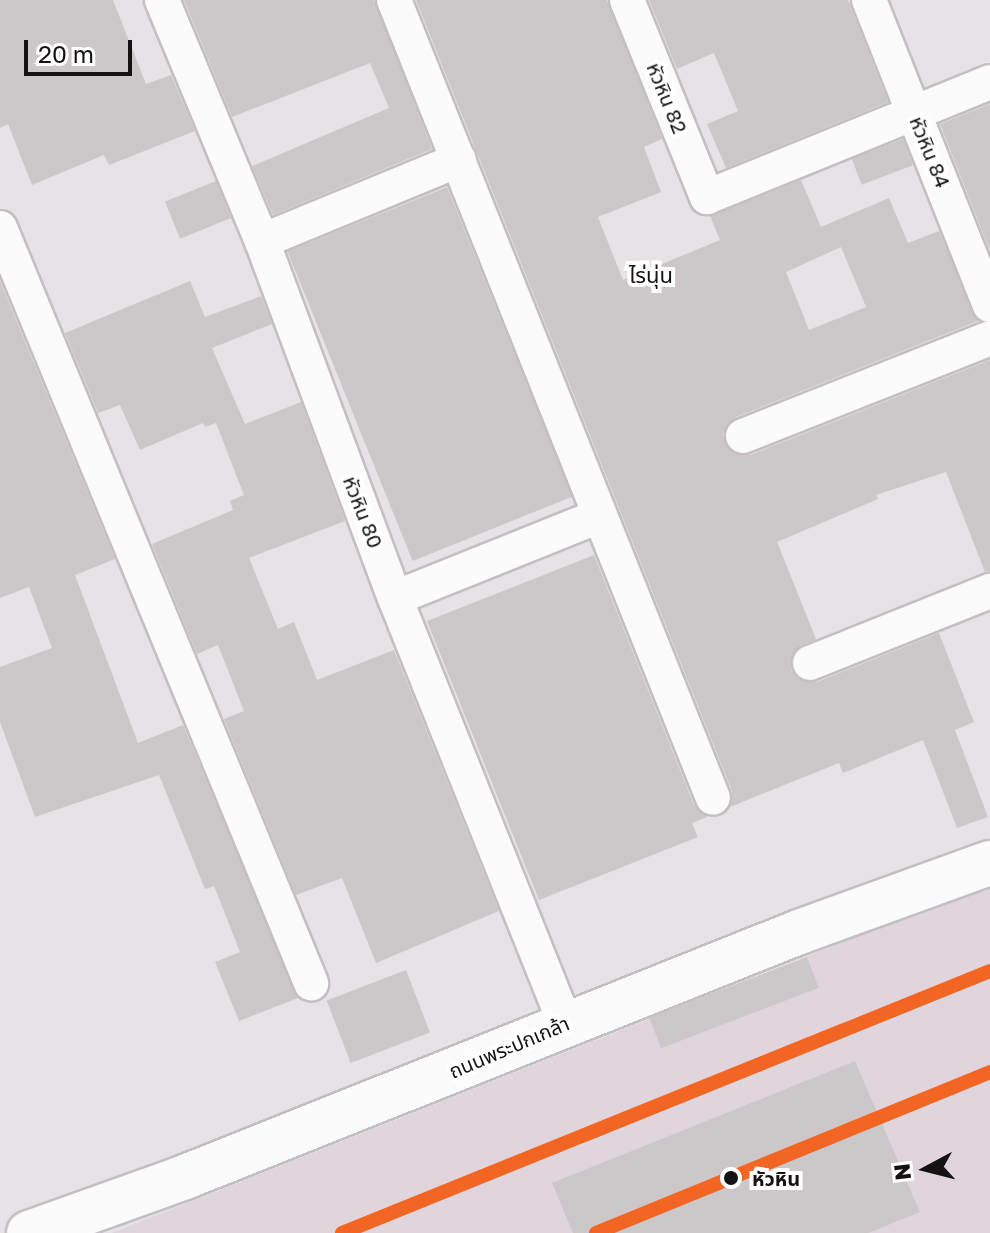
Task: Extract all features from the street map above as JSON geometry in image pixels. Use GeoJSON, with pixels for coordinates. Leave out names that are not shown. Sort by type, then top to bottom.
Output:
{"type":"FeatureCollection","features":[{"type":"Feature","properties":{"kind":"street","name":"หัวหิน 80"},"geometry":{"type":"LineString","coordinates":[[162,0],[262,241],[395,598],[565,1023]]}},
{"type":"Feature","properties":{"kind":"street"},"geometry":{"type":"LineString","coordinates":[[394,0],[597,517],[713,798]]}},
{"type":"Feature","properties":{"kind":"street","name":"หัวหิน 82"},"geometry":{"type":"LineString","coordinates":[[627,0],[707,197],[914,112]]}},
{"type":"Feature","properties":{"kind":"street","name":"หัวหิน 84"},"geometry":{"type":"LineString","coordinates":[[869,0],[990,305]]}},
{"type":"Feature","properties":{"kind":"street"},"geometry":{"type":"LineString","coordinates":[[914,112],[990,82]]}},
{"type":"Feature","properties":{"kind":"street"},"geometry":{"type":"LineString","coordinates":[[262,241],[459,160]]}},
{"type":"Feature","properties":{"kind":"street"},"geometry":{"type":"LineString","coordinates":[[0,228],[311,983]]}},
{"type":"Feature","properties":{"kind":"street"},"geometry":{"type":"LineString","coordinates":[[743,436],[990,338]]}},
{"type":"Feature","properties":{"kind":"street"},"geometry":{"type":"LineString","coordinates":[[395,598],[597,517]]}},
{"type":"Feature","properties":{"kind":"street"},"geometry":{"type":"LineString","coordinates":[[810,663],[990,591]]}},
{"type":"Feature","properties":{"kind":"street","name":"ถนนพระปกเกล้า"},"geometry":{"type":"LineString","coordinates":[[29,1233],[199,1171],[565,1023],[990,863]]}},
{"type":"Feature","properties":{"kind":"shaded area"},"geometry":{"type":"Polygon","coordinates":[[[990,886],[990,1233],[112,1233],[843,942],[990,886]]]}},
{"type":"Feature","properties":{"kind":"building"},"geometry":{"type":"Polygon","coordinates":[[[0,0],[113,0],[146,84],[171,75],[195,131],[109,165],[104,155],[32,185],[8,124],[0,128],[0,0]]]}},
{"type":"Feature","properties":{"kind":"building"},"geometry":{"type":"Polygon","coordinates":[[[184,0],[374,0],[432,149],[273,215],[252,166],[389,108],[370,63],[232,117],[184,0]]]}},
{"type":"Feature","properties":{"kind":"building"},"geometry":{"type":"Polygon","coordinates":[[[416,0],[607,0],[662,139],[644,147],[661,192],[598,217],[623,280],[720,240],[710,216],[801,180],[821,227],[889,198],[908,243],[939,231],[978,321],[736,417],[723,434],[731,452],[750,455],[990,360],[990,571],[985,572],[946,472],[876,495],[878,499],[777,542],[816,639],[794,651],[791,670],[798,679],[817,682],[939,633],[974,722],[955,730],[988,817],[957,828],[923,740],[843,773],[839,763],[730,807],[732,791],[416,0]],[[841,247],[786,272],[809,330],[866,307],[841,247]]]}},
{"type":"Feature","properties":{"kind":"building"},"geometry":{"type":"Polygon","coordinates":[[[649,0],[848,0],[888,102],[726,168],[707,124],[738,111],[714,53],[677,69],[649,0]]]}},
{"type":"Feature","properties":{"kind":"building"},"geometry":{"type":"Polygon","coordinates":[[[990,104],[990,251],[940,124],[990,104]]]}},
{"type":"Feature","properties":{"kind":"building"},"geometry":{"type":"Polygon","coordinates":[[[903,139],[913,165],[862,185],[852,159],[903,139]]]}},
{"type":"Feature","properties":{"kind":"building"},"geometry":{"type":"Polygon","coordinates":[[[216,181],[231,218],[180,239],[165,202],[216,181]]]}},
{"type":"Feature","properties":{"kind":"building"},"geometry":{"type":"Polygon","coordinates":[[[447,187],[572,497],[413,561],[288,251],[447,187]]]}},
{"type":"Feature","properties":{"kind":"building"},"geometry":{"type":"Polygon","coordinates":[[[0,281],[115,559],[75,575],[138,743],[183,725],[298,998],[239,1021],[215,962],[240,952],[214,886],[205,889],[159,775],[35,817],[0,722],[0,667],[52,648],[29,587],[0,598],[0,281]]]}},
{"type":"Feature","properties":{"kind":"building"},"geometry":{"type":"Polygon","coordinates":[[[190,281],[205,317],[261,296],[272,324],[212,348],[245,424],[301,402],[345,521],[249,558],[278,629],[294,622],[317,680],[394,650],[499,911],[376,963],[342,878],[296,895],[224,719],[244,711],[218,645],[197,654],[152,544],[233,510],[230,501],[244,495],[216,423],[205,427],[203,423],[140,450],[120,405],[98,413],[65,333],[190,281]]]}},
{"type":"Feature","properties":{"kind":"building"},"geometry":{"type":"Polygon","coordinates":[[[594,555],[694,805],[707,817],[692,823],[698,837],[539,900],[427,621],[594,555]]]}},
{"type":"Feature","properties":{"kind":"building"},"geometry":{"type":"Polygon","coordinates":[[[807,957],[819,988],[661,1048],[649,1018],[807,957]]]}},
{"type":"Feature","properties":{"kind":"building"},"geometry":{"type":"Polygon","coordinates":[[[406,970],[430,1033],[351,1063],[327,1000],[406,970]]]}},
{"type":"Feature","properties":{"kind":"building"},"geometry":{"type":"Polygon","coordinates":[[[855,1061],[920,1212],[868,1233],[573,1233],[552,1183],[855,1061]]]}},
{"type":"Feature","properties":{"kind":"transit line"},"geometry":{"type":"LineString","coordinates":[[342,1233],[990,971]]}},
{"type":"Feature","properties":{"kind":"transit line"},"geometry":{"type":"LineString","coordinates":[[596,1233],[990,1072]]}},
{"type":"Feature","properties":{"kind":"place","name":"หัวหิน"},"geometry":{"type":"Point","coordinates":[731,1178]}},
{"type":"Feature","properties":{"kind":"district","name":"ไร่นุ่น"},"geometry":{"type":"Point","coordinates":[651,275]}}]}
